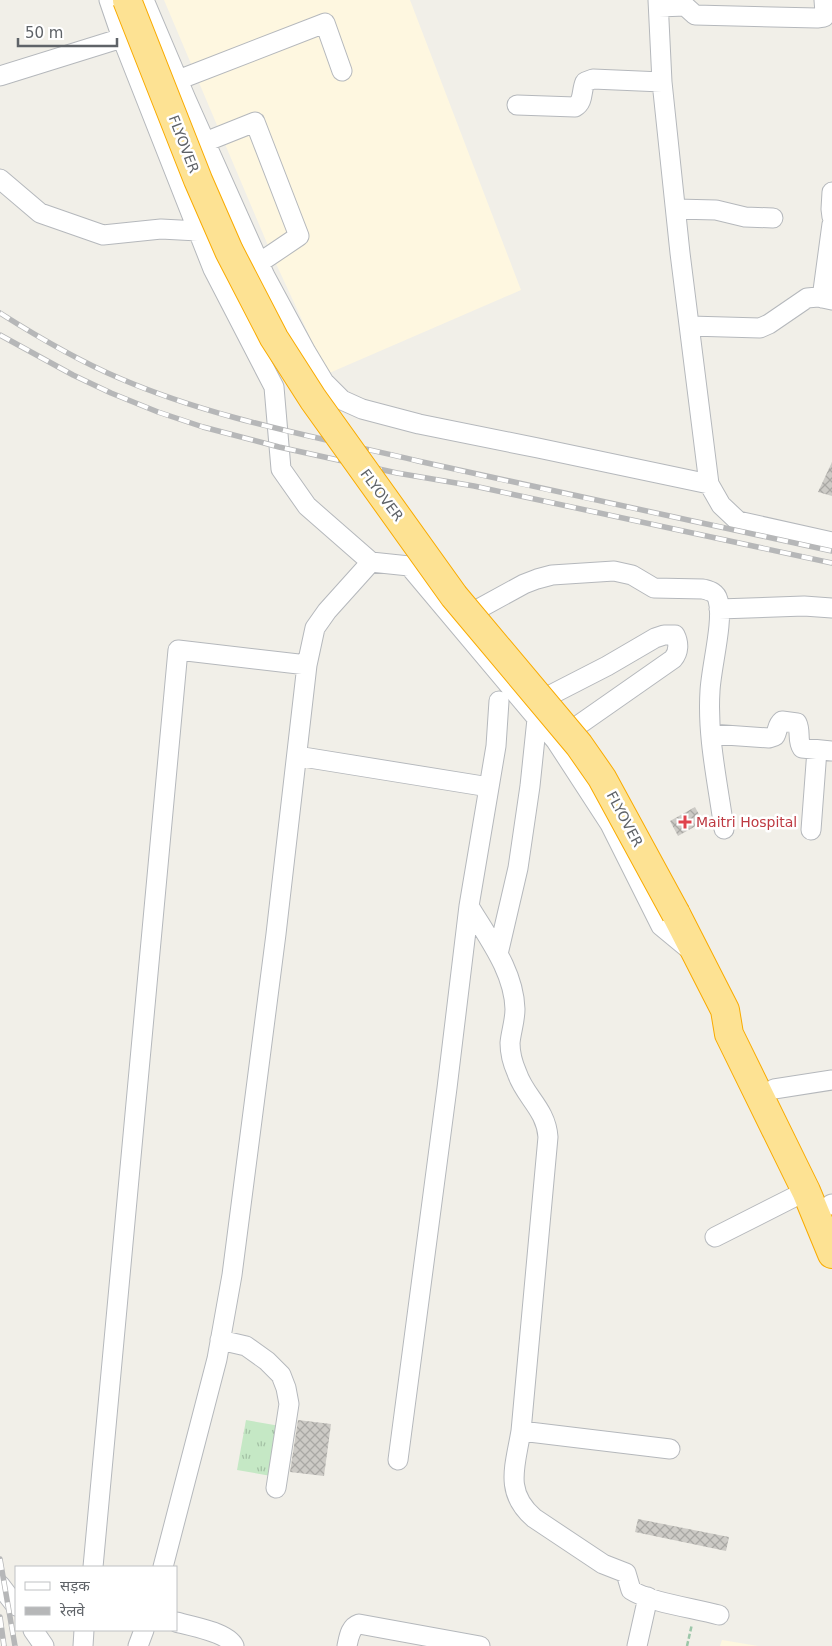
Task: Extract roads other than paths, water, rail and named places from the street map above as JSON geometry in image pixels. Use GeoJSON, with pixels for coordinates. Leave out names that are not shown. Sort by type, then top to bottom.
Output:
{"type":"FeatureCollection","features":[{"type":"Feature","properties":{"kind":"highway","name":"FLYOVER"},"geometry":{"type":"LineString","coordinates":[[127,0],[198,180],[230,251],[274,338],[313,399],[454,596],[579,745],[602,778],[676,914],[725,1010]]}},
{"type":"Feature","properties":{"kind":"highway"},"geometry":{"type":"LineString","coordinates":[[725,1010],[743,1026],[831,1207]]}},
{"type":"Feature","properties":{"kind":"highway"},"geometry":{"type":"LineString","coordinates":[[725,1010],[729,1034],[806,1190],[832,1254]]}},
{"type":"Feature","properties":{"kind":"street"},"geometry":{"type":"LineString","coordinates":[[109,0],[122,38],[213,269],[274,387],[281,469],[307,506],[371,562],[410,566],[556,742],[610,824],[661,926],[697,956]]}},
{"type":"Feature","properties":{"kind":"street"},"geometry":{"type":"LineString","coordinates":[[144,0],[204,142],[262,270],[324,382],[342,400],[362,409],[419,424],[710,484]]}},
{"type":"Feature","properties":{"kind":"street"},"geometry":{"type":"LineString","coordinates":[[827,12],[817,18],[695,15],[685,6],[658,4],[662,82],[710,484],[721,505],[738,521],[832,542]]}},
{"type":"Feature","properties":{"kind":"street"},"geometry":{"type":"LineString","coordinates":[[178,80],[326,22],[342,71]]}},
{"type":"Feature","properties":{"kind":"street"},"geometry":{"type":"LineString","coordinates":[[0,76],[122,38]]}},
{"type":"Feature","properties":{"kind":"street"},"geometry":{"type":"LineString","coordinates":[[517,105],[574,108],[578,106],[582,99],[585,82],[593,79],[662,82]]}},
{"type":"Feature","properties":{"kind":"street"},"geometry":{"type":"LineString","coordinates":[[204,142],[255,122],[299,236],[262,270]]}},
{"type":"Feature","properties":{"kind":"street"},"geometry":{"type":"LineString","coordinates":[[0,179],[40,213],[103,235],[161,229],[198,231]]}},
{"type":"Feature","properties":{"kind":"street"},"geometry":{"type":"LineString","coordinates":[[832,192],[832,217]]}},
{"type":"Feature","properties":{"kind":"street"},"geometry":{"type":"LineString","coordinates":[[676,209],[716,210],[745,217],[773,218]]}},
{"type":"Feature","properties":{"kind":"street"},"geometry":{"type":"LineString","coordinates":[[690,326],[760,328],[807,298],[827,299],[832,224]]}},
{"type":"Feature","properties":{"kind":"street"},"geometry":{"type":"LineString","coordinates":[[259,357],[298,338]]}},
{"type":"Feature","properties":{"kind":"street"},"geometry":{"type":"LineString","coordinates":[[163,1566],[220,1340],[232,1275],[276,934],[307,665],[315,628],[327,611],[371,562]]}},
{"type":"Feature","properties":{"kind":"street"},"geometry":{"type":"LineString","coordinates":[[455,622],[524,584],[537,578],[552,575],[614,571],[632,575],[654,588],[711,591],[718,598],[717,634],[710,690],[711,734],[724,829]]}},
{"type":"Feature","properties":{"kind":"street"},"geometry":{"type":"LineString","coordinates":[[718,609],[804,606],[832,608]]}},
{"type":"Feature","properties":{"kind":"street"},"geometry":{"type":"LineString","coordinates":[[533,713],[655,638],[672,635],[676,637],[678,651],[673,659],[556,742]]}},
{"type":"Feature","properties":{"kind":"street"},"geometry":{"type":"LineString","coordinates":[[93,1566],[178,650],[307,665]]}},
{"type":"Feature","properties":{"kind":"street"},"geometry":{"type":"LineString","coordinates":[[398,1460],[469,906],[496,746],[499,701]]}},
{"type":"Feature","properties":{"kind":"street"},"geometry":{"type":"LineString","coordinates":[[498,954],[518,868],[530,786],[533,713]]}},
{"type":"Feature","properties":{"kind":"street"},"geometry":{"type":"LineString","coordinates":[[711,734],[769,738],[775,736],[778,732],[778,724],[782,721],[797,723],[802,748],[825,751],[811,830]]}},
{"type":"Feature","properties":{"kind":"street"},"geometry":{"type":"LineString","coordinates":[[297,756],[489,787]]}},
{"type":"Feature","properties":{"kind":"street"},"geometry":{"type":"LineString","coordinates":[[469,906],[498,954],[509,978],[515,1011],[510,1044],[513,1060],[517,1075],[547,1125],[548,1137],[521,1431],[514,1470],[514,1486],[517,1498],[524,1510],[534,1518],[603,1564],[623,1571],[628,1578],[630,1590],[648,1597],[719,1615]]}},
{"type":"Feature","properties":{"kind":"street"},"geometry":{"type":"LineString","coordinates":[[774,1089],[832,1080]]}},
{"type":"Feature","properties":{"kind":"street"},"geometry":{"type":"LineString","coordinates":[[715,1237],[806,1190]]}},
{"type":"Feature","properties":{"kind":"street"},"geometry":{"type":"LineString","coordinates":[[220,1340],[246,1346],[267,1361],[280,1375],[286,1388],[289,1404],[276,1488]]}},
{"type":"Feature","properties":{"kind":"street"},"geometry":{"type":"LineString","coordinates":[[521,1431],[670,1449]]}},
{"type":"Feature","properties":{"kind":"street"},"geometry":{"type":"LineString","coordinates":[[0,1585],[15,1605]]}},
{"type":"Feature","properties":{"kind":"street"},"geometry":{"type":"LineString","coordinates":[[637,1646],[648,1597]]}},
{"type":"Feature","properties":{"kind":"street"},"geometry":{"type":"LineString","coordinates":[[178,1623],[212,1632],[229,1640],[234,1646]]}},
{"type":"Feature","properties":{"kind":"street"},"geometry":{"type":"LineString","coordinates":[[347,1646],[354,1625],[359,1624],[480,1646]]}},
{"type":"Feature","properties":{"kind":"street"},"geometry":{"type":"LineString","coordinates":[[34,1631],[44,1646]]}},
{"type":"Feature","properties":{"kind":"street"},"geometry":{"type":"LineString","coordinates":[[83,1646],[84,1631]]}},
{"type":"Feature","properties":{"kind":"street"},"geometry":{"type":"LineString","coordinates":[[138,1646],[144,1631]]}},
{"type":"Feature","properties":{"kind":"railway"},"geometry":{"type":"LineString","coordinates":[[0,313],[58,348],[103,371],[155,392],[229,416],[469,473],[832,551]]}},
{"type":"Feature","properties":{"kind":"railway"},"geometry":{"type":"LineString","coordinates":[[0,335],[73,375],[111,393],[158,412],[203,427],[279,447],[397,473],[474,486],[832,563]]}},
{"type":"Feature","properties":{"kind":"railway"},"geometry":{"type":"LineString","coordinates":[[0,1559],[15,1646]]}},
{"type":"Feature","properties":{"kind":"railway"},"geometry":{"type":"LineString","coordinates":[[0,1617],[4,1646]]}},
{"type":"Feature","properties":{"kind":"place","name":"Maitri Hospital"},"geometry":{"type":"Point","coordinates":[685,822]}}]}
